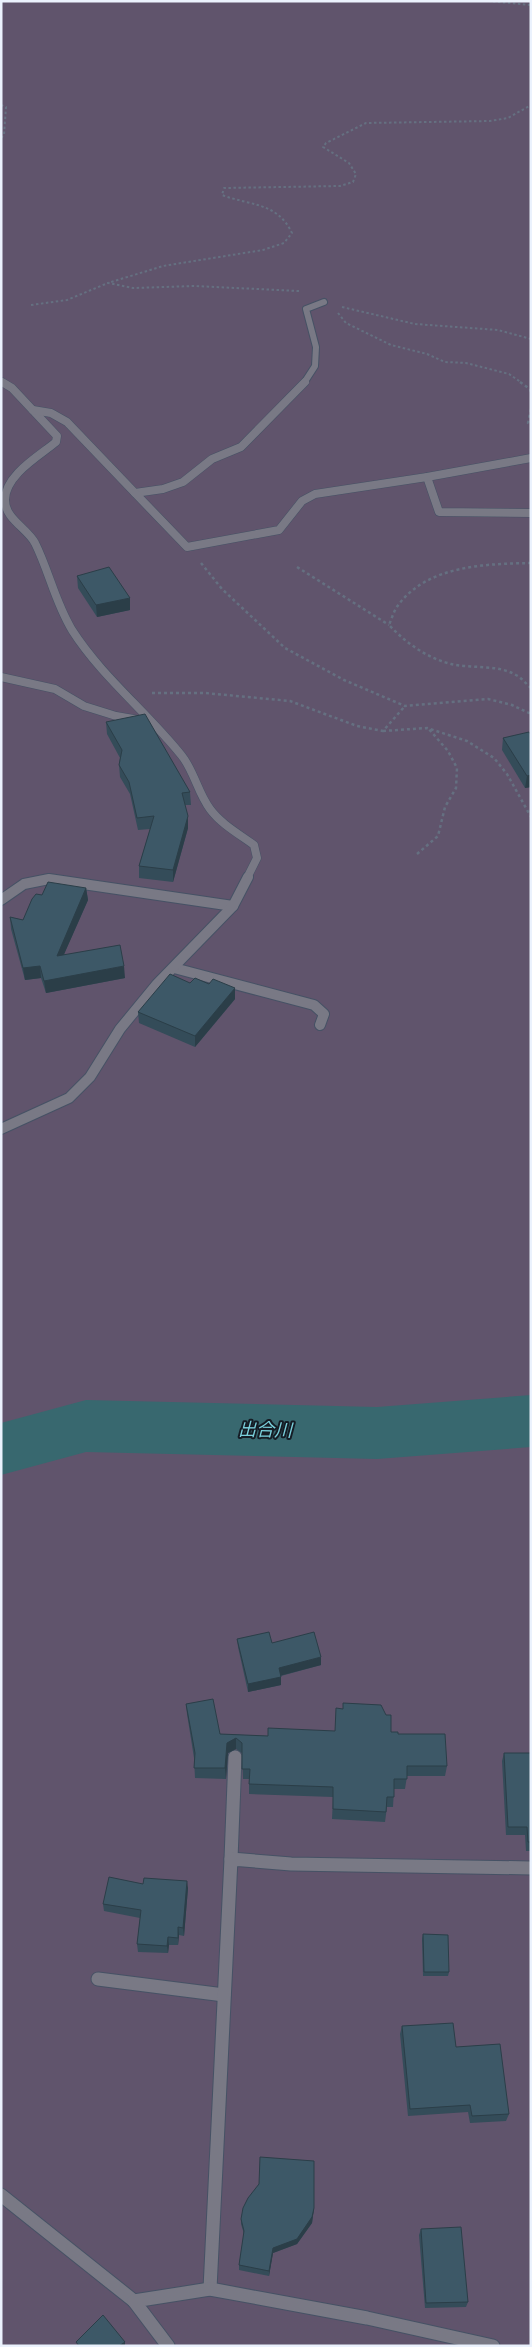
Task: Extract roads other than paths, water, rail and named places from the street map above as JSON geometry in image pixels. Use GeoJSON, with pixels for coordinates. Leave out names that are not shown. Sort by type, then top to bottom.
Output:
{"type":"FeatureCollection","features":[{"type":"Feature","properties":{"kind":"street"},"geometry":{"type":"LineString","coordinates":[[135,493],[163,489],[183,482],[212,459],[241,448],[260,430],[304,385],[315,366],[316,346],[306,309],[324,302]]}},
{"type":"Feature","properties":{"kind":"street"},"geometry":{"type":"LineString","coordinates":[[1,381],[12,388],[57,436],[56,442],[17,474],[8,486],[5,501],[12,518],[34,541],[54,596],[72,629],[90,655],[183,757],[210,809],[228,827],[254,845],[257,858],[233,906],[174,968],[120,1029],[90,1077],[69,1098],[1,1129]]}},
{"type":"Feature","properties":{"kind":"street"},"geometry":{"type":"LineString","coordinates":[[33,410],[51,413],[66,422],[187,547],[279,530],[288,522],[297,504],[304,498],[315,494],[427,477],[531,458]]}},
{"type":"Feature","properties":{"kind":"street"},"geometry":{"type":"LineString","coordinates":[[427,477],[439,512],[531,513]]}},
{"type":"Feature","properties":{"kind":"street"},"geometry":{"type":"LineString","coordinates":[[1,677],[55,689],[84,706],[116,716],[150,721]]}},
{"type":"Feature","properties":{"kind":"street"},"geometry":{"type":"LineString","coordinates":[[1,900],[24,884],[49,879],[233,906]]}},
{"type":"Feature","properties":{"kind":"street"},"geometry":{"type":"LineString","coordinates":[[174,968],[314,1005],[324,1014],[320,1025]]}},
{"type":"Feature","properties":{"kind":"street"},"geometry":{"type":"LineString","coordinates":[[210,2289],[235,1757]]}},
{"type":"Feature","properties":{"kind":"street"},"geometry":{"type":"LineString","coordinates":[[231,1859],[291,1864],[531,1868]]}},
{"type":"Feature","properties":{"kind":"street"},"geometry":{"type":"LineString","coordinates":[[98,1979],[224,1995]]}},
{"type":"Feature","properties":{"kind":"street"},"geometry":{"type":"LineString","coordinates":[[1,2196],[134,2301],[168,2346]]}},
{"type":"Feature","properties":{"kind":"street"},"geometry":{"type":"LineString","coordinates":[[134,2301],[210,2289],[367,2318],[493,2346]]}},
{"type":"Feature","properties":{"kind":"waterway","name":"出合川"},"geometry":{"type":"LineString","coordinates":[[1,1449],[86,1426],[377,1433],[531,1421]]}}]}
